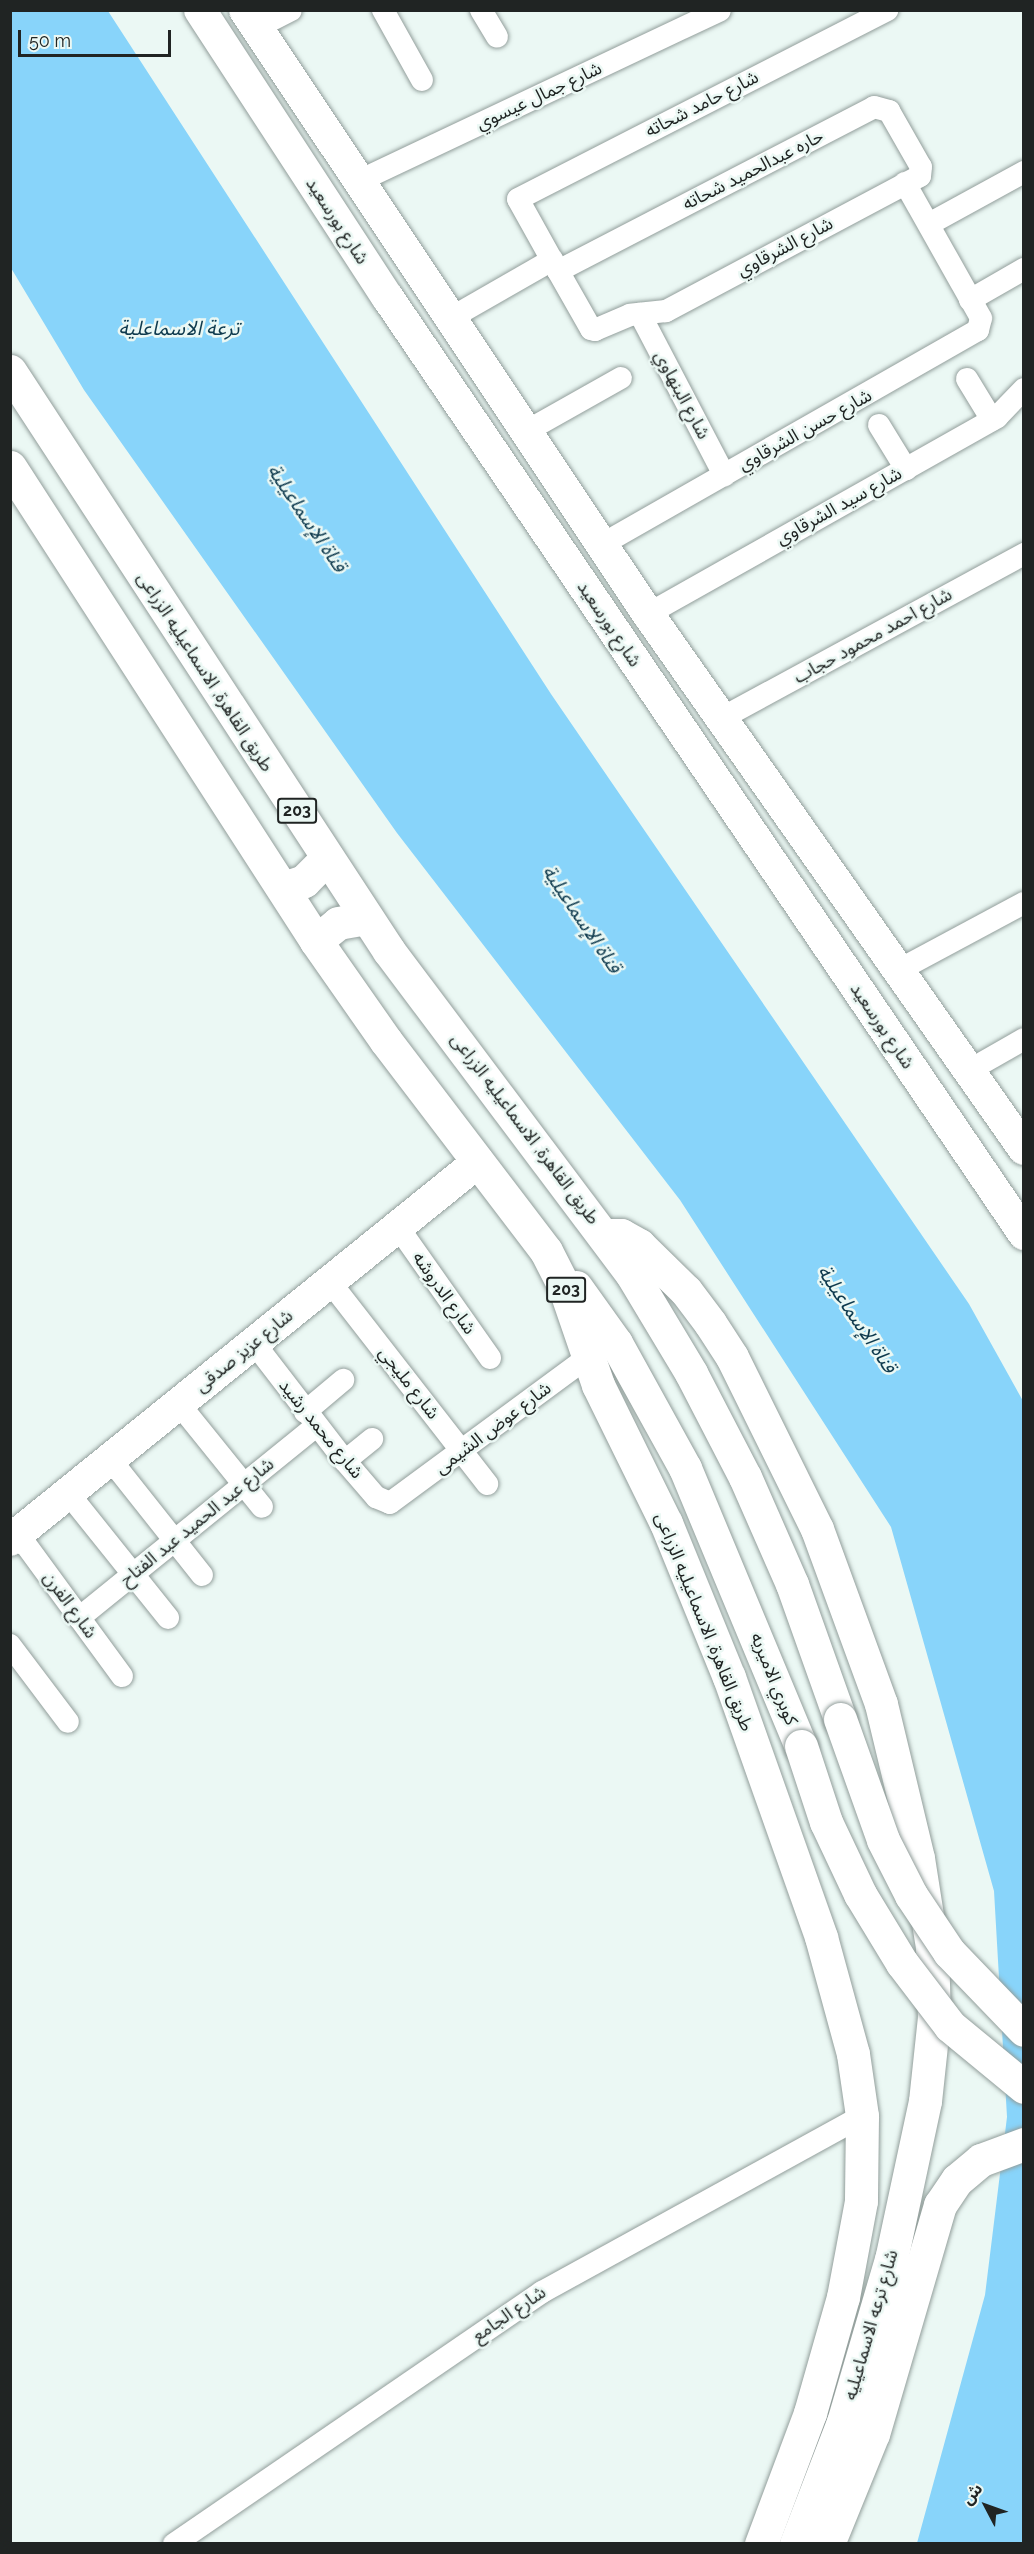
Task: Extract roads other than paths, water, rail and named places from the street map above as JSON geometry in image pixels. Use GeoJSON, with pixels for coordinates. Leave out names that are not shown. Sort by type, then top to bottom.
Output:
{"type":"FeatureCollection","features":[{"type":"Feature","properties":{"kind":"main road","name":"شارع بورسعيد"},"geometry":{"type":"LineString","coordinates":[[200,10],[388,298],[1023,1234]]}},
{"type":"Feature","properties":{"kind":"main road","name":"شارع بورسعيد"},"geometry":{"type":"LineString","coordinates":[[250,19],[648,614],[1023,1149]]}},
{"type":"Feature","properties":{"kind":"main road","name":"طريق القاهرة, الاسماعيليه الزراعى"},"geometry":{"type":"LineString","coordinates":[[10,371],[366,918],[606,1235],[621,1235],[639,1245],[686,1291],[716,1331],[779,1446],[843,1596],[881,1704],[920,1869],[932,1947],[934,2017],[925,2101]]}},
{"type":"Feature","properties":{"kind":"main road","name":"طريق القاهرة, الاسماعيليه الزراعى"},"geometry":{"type":"LineString","coordinates":[[10,466],[316,941],[546,1251],[564,1287],[598,1385],[699,1599],[821,1937],[853,2054],[862,2116],[858,2230]]}},
{"type":"Feature","properties":{"kind":"main road"},"geometry":{"type":"LineString","coordinates":[[283,888],[304,881],[327,858]]}},
{"type":"Feature","properties":{"kind":"main road"},"geometry":{"type":"LineString","coordinates":[[316,941],[338,923],[366,918]]}},
{"type":"Feature","properties":{"kind":"main road","name":"شارع عزيز صدقى"},"geometry":{"type":"LineString","coordinates":[[14,1537],[478,1162]]}},
{"type":"Feature","properties":{"kind":"main road"},"geometry":{"type":"LineString","coordinates":[[606,1235],[691,1373],[745,1477],[792,1584],[883,1840],[911,1895],[949,1952],[1023,2030]]}},
{"type":"Feature","properties":{"kind":"main road","name":"كوبري الاميريه"},"geometry":{"type":"LineString","coordinates":[[546,1251],[615,1343],[685,1467],[801,1746],[841,1853],[860,1894],[902,1963],[950,2026],[1023,2087]]}},
{"type":"Feature","properties":{"kind":"main road","name":"شارع ترعه الاسماعيليه"},"geometry":{"type":"LineString","coordinates":[[796,2544],[843,2422],[870,2334],[891,2259],[925,2101]]}},
{"type":"Feature","properties":{"kind":"main road"},"geometry":{"type":"LineString","coordinates":[[828,2544],[873,2434],[940,2205],[957,2180],[981,2160],[1023,2144]]}},
{"type":"Feature","properties":{"kind":"main road","name":"شارع ترعه الاسماعيليه"},"geometry":{"type":"LineString","coordinates":[[761,2544],[816,2396],[858,2230]]}},
{"type":"Feature","properties":{"kind":"street"},"geometry":{"type":"LineString","coordinates":[[250,19],[291,10]]}},
{"type":"Feature","properties":{"kind":"street"},"geometry":{"type":"LineString","coordinates":[[383,10],[422,80]]}},
{"type":"Feature","properties":{"kind":"street"},"geometry":{"type":"LineString","coordinates":[[481,10],[497,37]]}},
{"type":"Feature","properties":{"kind":"street","name":"شارع جمال عيسوي"},"geometry":{"type":"LineString","coordinates":[[359,181],[720,10]]}},
{"type":"Feature","properties":{"kind":"street","name":"شارع حامد شحاته"},"geometry":{"type":"LineString","coordinates":[[555,266],[518,199],[887,10]]}},
{"type":"Feature","properties":{"kind":"street","name":"حاره عبدالحميد شحاته"},"geometry":{"type":"LineString","coordinates":[[449,318],[874,108],[889,111],[914,177]]}},
{"type":"Feature","properties":{"kind":"street"},"geometry":{"type":"LineString","coordinates":[[929,224],[1023,172]]}},
{"type":"Feature","properties":{"kind":"street"},"geometry":{"type":"LineString","coordinates":[[914,177],[929,224],[970,300],[1023,269]]}},
{"type":"Feature","properties":{"kind":"street","name":"شارع الشرقاوي"},"geometry":{"type":"LineString","coordinates":[[640,314],[666,311],[914,177]]}},
{"type":"Feature","properties":{"kind":"street"},"geometry":{"type":"LineString","coordinates":[[555,266],[592,330],[640,314]]}},
{"type":"Feature","properties":{"kind":"street","name":"شارع حسن الشرقاوي"},"geometry":{"type":"LineString","coordinates":[[601,545],[973,335],[981,321],[970,300]]}},
{"type":"Feature","properties":{"kind":"street","name":"شارع البنهاوي"},"geometry":{"type":"LineString","coordinates":[[640,314],[724,475]]}},
{"type":"Feature","properties":{"kind":"street"},"geometry":{"type":"LineString","coordinates":[[525,432],[621,378]]}},
{"type":"Feature","properties":{"kind":"street"},"geometry":{"type":"LineString","coordinates":[[967,379],[992,420]]}},
{"type":"Feature","properties":{"kind":"street","name":"شارع سيد الشرقاوي"},"geometry":{"type":"LineString","coordinates":[[648,614],[992,420],[1023,389]]}},
{"type":"Feature","properties":{"kind":"street"},"geometry":{"type":"LineString","coordinates":[[879,425],[906,469]]}},
{"type":"Feature","properties":{"kind":"street","name":"شارع احمد محمود حجاب"},"geometry":{"type":"LineString","coordinates":[[722,718],[1023,554]]}},
{"type":"Feature","properties":{"kind":"street"},"geometry":{"type":"LineString","coordinates":[[897,971],[1023,903]]}},
{"type":"Feature","properties":{"kind":"street"},"geometry":{"type":"LineString","coordinates":[[968,1071],[1023,1039]]}},
{"type":"Feature","properties":{"kind":"street","name":"شارع الدروشه"},"geometry":{"type":"LineString","coordinates":[[398,1227],[490,1358]]}},
{"type":"Feature","properties":{"kind":"street","name":"شارع مليجي"},"geometry":{"type":"LineString","coordinates":[[330,1282],[487,1484]]}},
{"type":"Feature","properties":{"kind":"street","name":"شارع محمد رشيد"},"geometry":{"type":"LineString","coordinates":[[254,1343],[311,1419],[382,1502],[397,1500]]}},
{"type":"Feature","properties":{"kind":"street","name":"شارع عوض الشيمى"},"geometry":{"type":"LineString","coordinates":[[397,1500],[588,1357]]}},
{"type":"Feature","properties":{"kind":"street","name":"شارع عبد الحميد عبد الفتاح"},"geometry":{"type":"LineString","coordinates":[[79,1618],[244,1485],[311,1419],[343,1380]]}},
{"type":"Feature","properties":{"kind":"street"},"geometry":{"type":"LineString","coordinates":[[179,1404],[262,1508]]}},
{"type":"Feature","properties":{"kind":"street"},"geometry":{"type":"LineString","coordinates":[[345,1461],[372,1439]]}},
{"type":"Feature","properties":{"kind":"street"},"geometry":{"type":"LineString","coordinates":[[110,1459],[202,1575]]}},
{"type":"Feature","properties":{"kind":"street"},"geometry":{"type":"LineString","coordinates":[[68,1493],[168,1617]]}},
{"type":"Feature","properties":{"kind":"street","name":"شارع الفرن"},"geometry":{"type":"LineString","coordinates":[[14,1537],[122,1676]]}},
{"type":"Feature","properties":{"kind":"street"},"geometry":{"type":"LineString","coordinates":[[10,1645],[68,1722]]}},
{"type":"Feature","properties":{"kind":"street","name":"شارع الجامع"},"geometry":{"type":"LineString","coordinates":[[174,2544],[542,2292],[862,2116]]}},
{"type":"Feature","properties":{"kind":"water","name":"ترعة الاسماعلية"},"geometry":{"type":"Polygon","coordinates":[[[11,11],[108,11],[551,694],[969,1304],[1023,1401],[1023,2543],[917,2543],[985,2295],[1007,2117],[994,1891],[891,1527],[680,1200],[397,833],[84,390],[11,268],[11,11]]]}},
{"type":"Feature","properties":{"kind":"water label","name":"قناة الإسماعيلية"},"geometry":{"type":"Point","coordinates":[307,518]}},
{"type":"Feature","properties":{"kind":"water label","name":"قناة الإسماعيلية"},"geometry":{"type":"Point","coordinates":[582,919]}},
{"type":"Feature","properties":{"kind":"water label","name":"قناة الإسماعيلية"},"geometry":{"type":"Point","coordinates":[857,1319]}}]}
